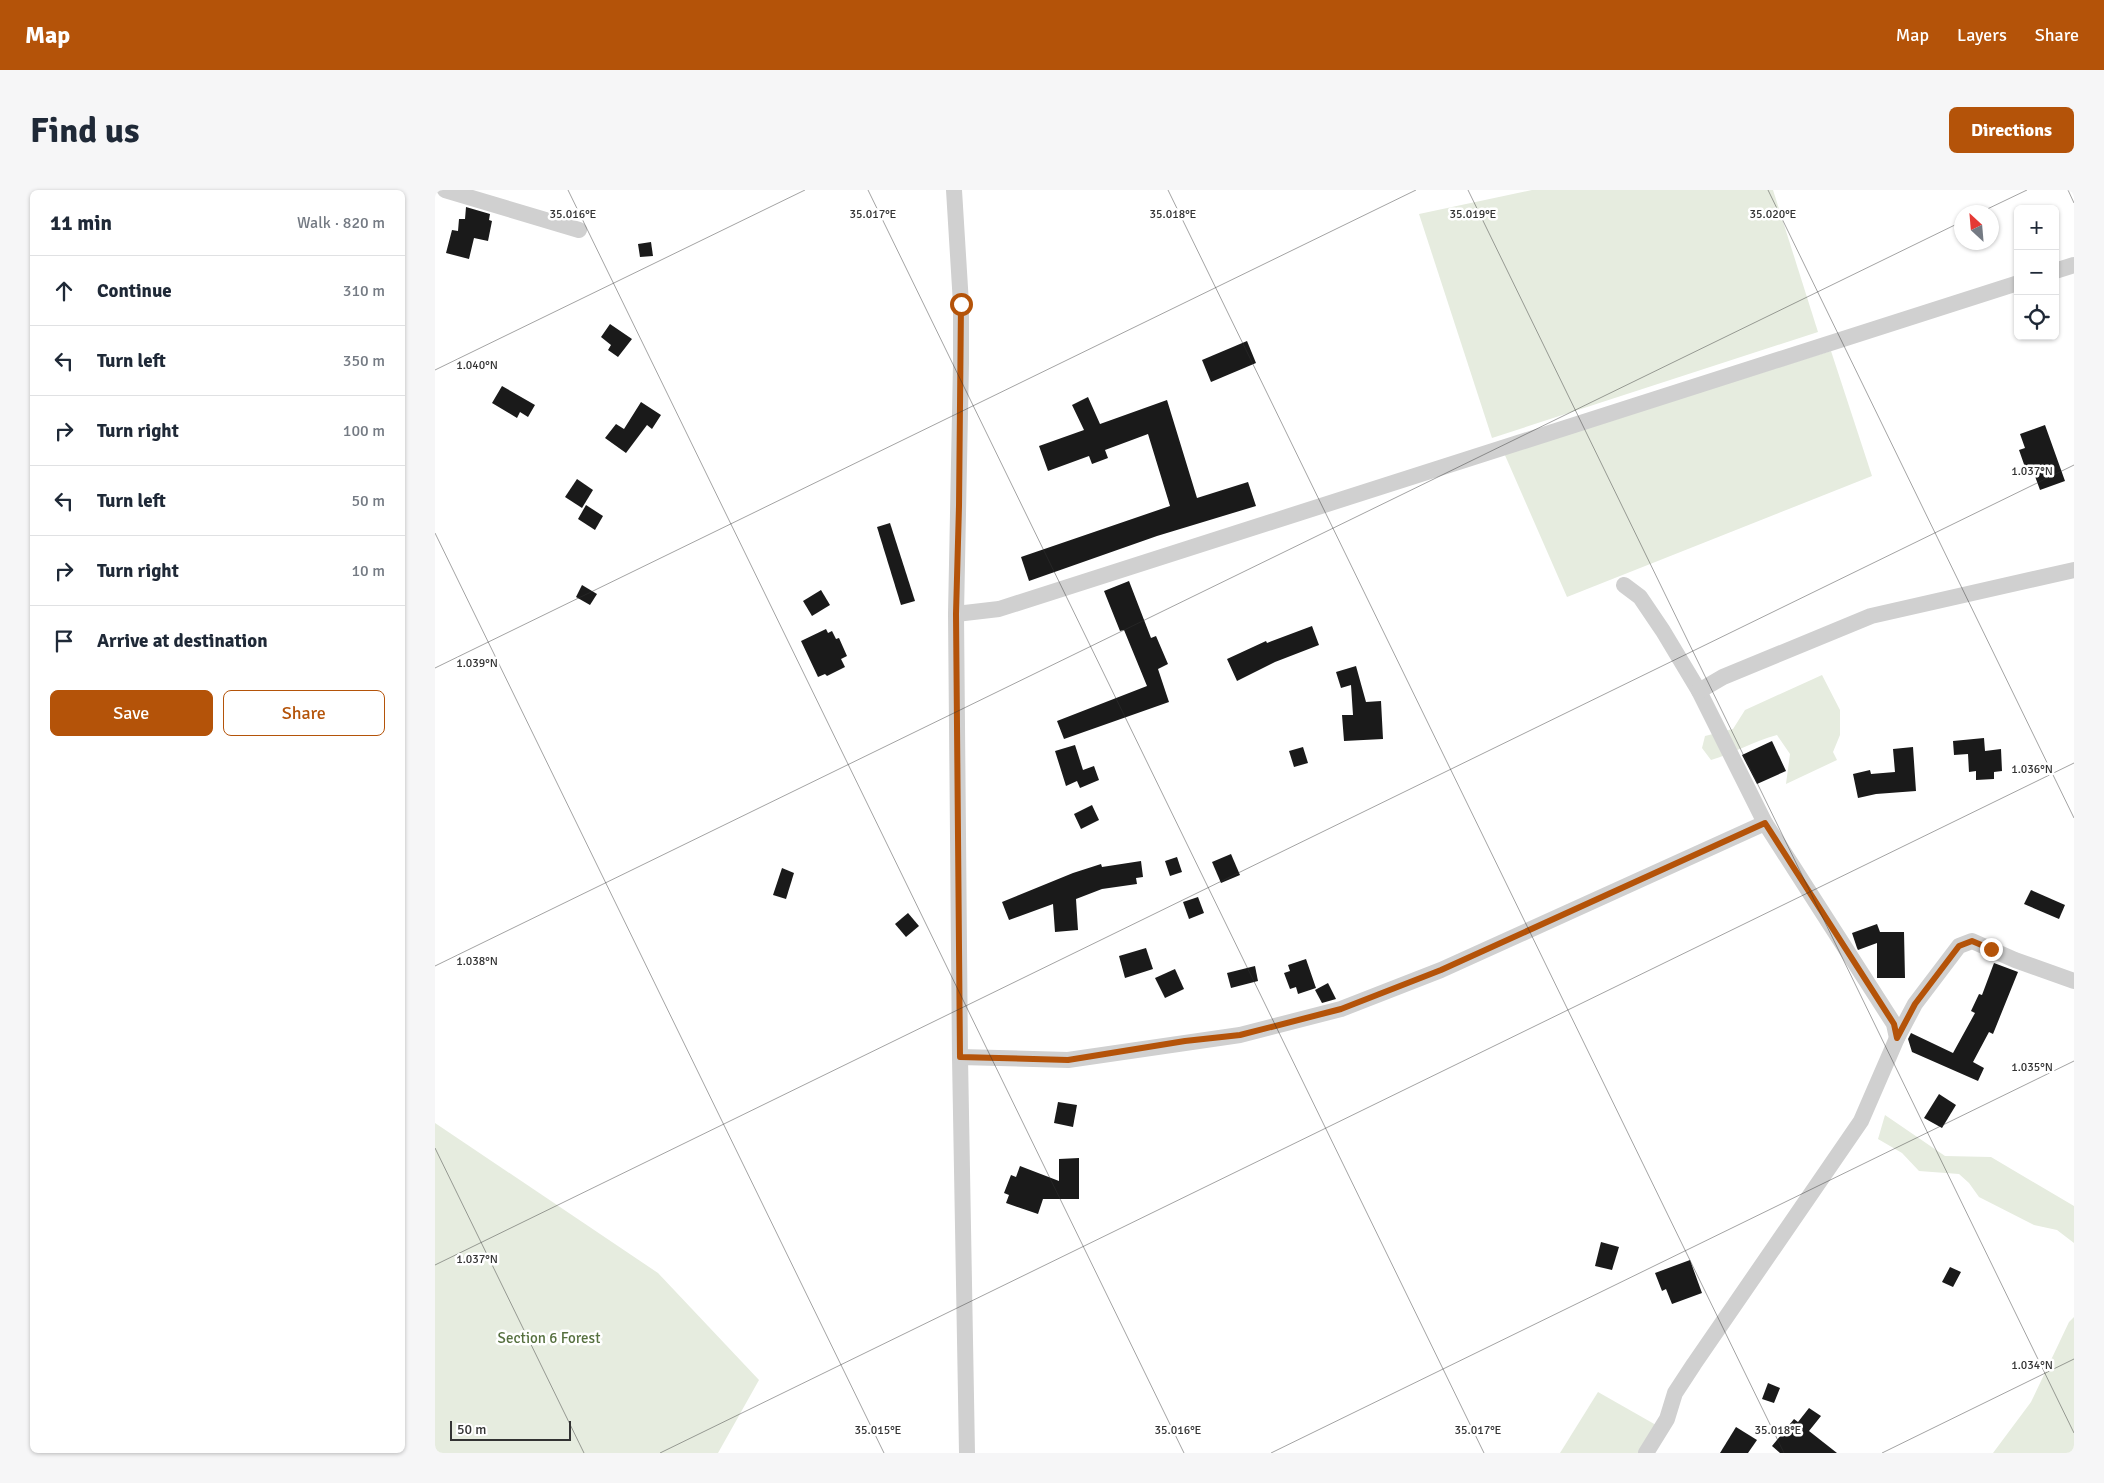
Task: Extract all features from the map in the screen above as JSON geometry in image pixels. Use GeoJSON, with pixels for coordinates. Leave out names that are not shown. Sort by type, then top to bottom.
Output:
{"type":"FeatureCollection","features":[{"type":"Feature","properties":{"kind":"street"},"geometry":{"type":"LineString","coordinates":[[445,190],[579,230]]}},
{"type":"Feature","properties":{"kind":"street"},"geometry":{"type":"LineString","coordinates":[[954,190],[961,304],[956,614],[960,1057],[967,1453]]}},
{"type":"Feature","properties":{"kind":"street"},"geometry":{"type":"LineString","coordinates":[[2059,270],[2074,265]]}},
{"type":"Feature","properties":{"kind":"street"},"geometry":{"type":"LineString","coordinates":[[956,614],[999,609],[2014,284]]}},
{"type":"Feature","properties":{"kind":"street"},"geometry":{"type":"LineString","coordinates":[[1699,690],[1723,677],[1871,616],[2074,570]]}},
{"type":"Feature","properties":{"kind":"street"},"geometry":{"type":"LineString","coordinates":[[1624,585],[1640,597],[1663,630],[1699,690],[1765,823],[1894,1024],[1897,1038]]}},
{"type":"Feature","properties":{"kind":"street"},"geometry":{"type":"LineString","coordinates":[[960,1057],[1068,1060],[1185,1041],[1240,1035],[1341,1009],[1441,970],[1765,823]]}},
{"type":"Feature","properties":{"kind":"street"},"geometry":{"type":"LineString","coordinates":[[1647,1453],[1667,1419],[1675,1393],[1861,1121],[1897,1038],[1915,1004],[1959,946],[1972,941],[2015,960],[2074,982]]}},
{"type":"Feature","properties":{"kind":"green space"},"geometry":{"type":"Polygon","coordinates":[[[1532,190],[1773,190],[1818,332],[1492,438],[1419,214],[1532,190]]]}},
{"type":"Feature","properties":{"kind":"green space"},"geometry":{"type":"Polygon","coordinates":[[[1831,351],[1872,476],[1567,597],[1504,453],[1831,351]]]}},
{"type":"Feature","properties":{"kind":"green space"},"geometry":{"type":"Polygon","coordinates":[[[1822,675],[1840,710],[1840,735],[1833,752],[1837,760],[1786,784],[1790,754],[1777,735],[1711,760],[1702,748],[1705,736],[1733,729],[1745,710],[1822,675]]]}},
{"type":"Feature","properties":{"kind":"green space"},"geometry":{"type":"Polygon","coordinates":[[[1885,1115],[1945,1156],[1991,1157],[2074,1206],[2074,1243],[2057,1230],[2034,1225],[1979,1197],[1969,1183],[1959,1174],[1919,1171],[1902,1153],[1878,1139],[1885,1115]]]}},
{"type":"Feature","properties":{"kind":"green space","name":"Section 6 Forest"},"geometry":{"type":"Polygon","coordinates":[[[435,1123],[658,1273],[759,1380],[718,1453],[435,1453],[435,1123]]]}},
{"type":"Feature","properties":{"kind":"green space"},"geometry":{"type":"Polygon","coordinates":[[[2074,1317],[2074,1453],[1993,1453],[2031,1402],[2069,1322],[2074,1317]]]}},
{"type":"Feature","properties":{"kind":"green space"},"geometry":{"type":"Polygon","coordinates":[[[1598,1392],[1656,1425],[1639,1453],[1560,1453],[1598,1392]]]}},
{"type":"Feature","properties":{"kind":"building"},"geometry":{"type":"Polygon","coordinates":[[[466,207],[490,214],[489,220],[492,221],[488,241],[474,238],[469,259],[446,253],[452,230],[458,231],[459,219],[465,219],[466,207]]]}},
{"type":"Feature","properties":{"kind":"building"},"geometry":{"type":"Polygon","coordinates":[[[651,242],[653,256],[640,257],[638,244],[651,242]]]}},
{"type":"Feature","properties":{"kind":"building"},"geometry":{"type":"Polygon","coordinates":[[[610,324],[632,339],[618,357],[608,350],[611,345],[601,337],[610,324]]]}},
{"type":"Feature","properties":{"kind":"building"},"geometry":{"type":"Polygon","coordinates":[[[1247,341],[1256,363],[1211,382],[1202,360],[1247,341]]]}},
{"type":"Feature","properties":{"kind":"building"},"geometry":{"type":"Polygon","coordinates":[[[502,386],[535,405],[528,417],[520,412],[517,418],[492,403],[502,386]]]}},
{"type":"Feature","properties":{"kind":"building"},"geometry":{"type":"Polygon","coordinates":[[[1088,397],[1100,424],[1167,400],[1197,498],[1248,482],[1256,506],[1157,536],[1029,581],[1021,557],[1170,506],[1148,434],[1105,450],[1108,458],[1092,464],[1089,456],[1048,471],[1039,446],[1084,430],[1072,405],[1088,397]]]}},
{"type":"Feature","properties":{"kind":"building"},"geometry":{"type":"Polygon","coordinates":[[[641,402],[661,415],[652,429],[647,425],[626,453],[605,438],[616,424],[624,429],[641,402]]]}},
{"type":"Feature","properties":{"kind":"building"},"geometry":{"type":"Polygon","coordinates":[[[2045,425],[2065,481],[2040,490],[2032,468],[2026,470],[2019,450],[2025,448],[2020,434],[2045,425]]]}},
{"type":"Feature","properties":{"kind":"building"},"geometry":{"type":"Polygon","coordinates":[[[577,479],[593,490],[582,508],[565,497],[577,479]]]}},
{"type":"Feature","properties":{"kind":"building"},"geometry":{"type":"Polygon","coordinates":[[[586,505],[603,516],[595,530],[578,519],[586,505]]]}},
{"type":"Feature","properties":{"kind":"building"},"geometry":{"type":"Polygon","coordinates":[[[890,523],[915,601],[901,605],[877,527],[890,523]]]}},
{"type":"Feature","properties":{"kind":"building"},"geometry":{"type":"Polygon","coordinates":[[[1129,581],[1151,638],[1156,636],[1168,664],[1158,669],[1169,702],[1064,739],[1057,721],[1147,686],[1124,630],[1120,631],[1104,591],[1129,581]]]}},
{"type":"Feature","properties":{"kind":"building"},"geometry":{"type":"Polygon","coordinates":[[[582,585],[597,594],[590,605],[576,597],[582,585]]]}},
{"type":"Feature","properties":{"kind":"building"},"geometry":{"type":"Polygon","coordinates":[[[821,590],[830,605],[812,616],[803,601],[821,590]]]}},
{"type":"Feature","properties":{"kind":"building"},"geometry":{"type":"Polygon","coordinates":[[[1312,626],[1319,645],[1275,662],[1237,681],[1227,659],[1266,641],[1267,643],[1312,626]]]}},
{"type":"Feature","properties":{"kind":"building"},"geometry":{"type":"Polygon","coordinates":[[[826,629],[828,633],[832,631],[836,639],[839,638],[847,656],[841,659],[845,667],[827,676],[825,674],[818,677],[801,641],[826,629]]]}},
{"type":"Feature","properties":{"kind":"building"},"geometry":{"type":"Polygon","coordinates":[[[1356,666],[1366,702],[1381,701],[1383,739],[1344,741],[1342,715],[1353,715],[1351,685],[1341,688],[1336,672],[1356,666]]]}},
{"type":"Feature","properties":{"kind":"building"},"geometry":{"type":"Polygon","coordinates":[[[1984,738],[1985,751],[2001,749],[2002,771],[1994,772],[1994,779],[1976,780],[1976,771],[1969,772],[1968,754],[1954,755],[1953,741],[1984,738]]]}},
{"type":"Feature","properties":{"kind":"building"},"geometry":{"type":"Polygon","coordinates":[[[1772,741],[1786,771],[1757,784],[1742,755],[1772,741]]]}},
{"type":"Feature","properties":{"kind":"building"},"geometry":{"type":"Polygon","coordinates":[[[1075,745],[1083,770],[1094,766],[1099,780],[1080,788],[1077,781],[1066,786],[1055,751],[1075,745]]]}},
{"type":"Feature","properties":{"kind":"building"},"geometry":{"type":"Polygon","coordinates":[[[1303,747],[1308,763],[1294,767],[1289,751],[1303,747]]]}},
{"type":"Feature","properties":{"kind":"building"},"geometry":{"type":"Polygon","coordinates":[[[1913,747],[1916,791],[1876,794],[1858,798],[1853,774],[1870,770],[1871,774],[1895,772],[1893,749],[1913,747]]]}},
{"type":"Feature","properties":{"kind":"building"},"geometry":{"type":"Polygon","coordinates":[[[1092,805],[1099,820],[1081,829],[1074,814],[1092,805]]]}},
{"type":"Feature","properties":{"kind":"building"},"geometry":{"type":"Polygon","coordinates":[[[1231,854],[1240,875],[1221,883],[1212,862],[1231,854]]]}},
{"type":"Feature","properties":{"kind":"building"},"geometry":{"type":"Polygon","coordinates":[[[1177,857],[1182,872],[1170,876],[1165,861],[1177,857]]]}},
{"type":"Feature","properties":{"kind":"building"},"geometry":{"type":"Polygon","coordinates":[[[1141,861],[1143,877],[1136,878],[1137,884],[1102,889],[1076,899],[1078,930],[1055,932],[1053,904],[1009,920],[1002,902],[1073,873],[1101,864],[1102,867],[1141,861]]]}},
{"type":"Feature","properties":{"kind":"building"},"geometry":{"type":"Polygon","coordinates":[[[782,868],[794,873],[786,899],[773,895],[782,868]]]}},
{"type":"Feature","properties":{"kind":"building"},"geometry":{"type":"Polygon","coordinates":[[[2031,890],[2065,905],[2059,919],[2024,904],[2031,890]]]}},
{"type":"Feature","properties":{"kind":"building"},"geometry":{"type":"Polygon","coordinates":[[[1198,897],[1204,913],[1189,919],[1183,902],[1198,897]]]}},
{"type":"Feature","properties":{"kind":"building"},"geometry":{"type":"Polygon","coordinates":[[[908,913],[919,926],[906,937],[895,924],[908,913]]]}},
{"type":"Feature","properties":{"kind":"building"},"geometry":{"type":"Polygon","coordinates":[[[1877,924],[1880,932],[1904,932],[1905,978],[1877,978],[1877,943],[1858,950],[1852,933],[1877,924]]]}},
{"type":"Feature","properties":{"kind":"building"},"geometry":{"type":"Polygon","coordinates":[[[1146,948],[1153,969],[1125,978],[1119,956],[1146,948]]]}},
{"type":"Feature","properties":{"kind":"building"},"geometry":{"type":"Polygon","coordinates":[[[1306,959],[1316,988],[1298,994],[1296,987],[1290,989],[1284,973],[1290,971],[1288,965],[1306,959]]]}},
{"type":"Feature","properties":{"kind":"building"},"geometry":{"type":"Polygon","coordinates":[[[1994,963],[2018,972],[1993,1034],[1989,1032],[1973,1062],[1984,1068],[1978,1081],[1912,1052],[1908,1039],[1911,1033],[1953,1053],[1975,1013],[1971,1011],[1979,994],[1982,995],[1994,963]]]}},
{"type":"Feature","properties":{"kind":"building"},"geometry":{"type":"Polygon","coordinates":[[[1255,966],[1258,981],[1231,988],[1227,973],[1255,966]]]}},
{"type":"Feature","properties":{"kind":"building"},"geometry":{"type":"Polygon","coordinates":[[[1175,969],[1184,989],[1165,998],[1155,978],[1175,969]]]}},
{"type":"Feature","properties":{"kind":"building"},"geometry":{"type":"Polygon","coordinates":[[[1328,983],[1336,999],[1322,1003],[1315,990],[1328,983]]]}},
{"type":"Feature","properties":{"kind":"building"},"geometry":{"type":"Polygon","coordinates":[[[1939,1094],[1956,1105],[1942,1128],[1924,1118],[1939,1094]]]}},
{"type":"Feature","properties":{"kind":"building"},"geometry":{"type":"Polygon","coordinates":[[[1058,1102],[1077,1105],[1073,1127],[1054,1123],[1058,1102]]]}},
{"type":"Feature","properties":{"kind":"building"},"geometry":{"type":"Polygon","coordinates":[[[1079,1158],[1079,1199],[1043,1199],[1038,1214],[1006,1203],[1009,1195],[1004,1193],[1011,1175],[1016,1177],[1020,1166],[1059,1181],[1059,1159],[1079,1158]]]}},
{"type":"Feature","properties":{"kind":"building"},"geometry":{"type":"Polygon","coordinates":[[[1601,1242],[1619,1247],[1612,1270],[1595,1266],[1601,1242]]]}},
{"type":"Feature","properties":{"kind":"building"},"geometry":{"type":"Polygon","coordinates":[[[1690,1260],[1702,1293],[1672,1304],[1666,1289],[1662,1291],[1655,1273],[1690,1260]]]}},
{"type":"Feature","properties":{"kind":"building"},"geometry":{"type":"Polygon","coordinates":[[[1950,1267],[1961,1272],[1953,1287],[1942,1282],[1950,1267]]]}},
{"type":"Feature","properties":{"kind":"building"},"geometry":{"type":"Polygon","coordinates":[[[1768,1383],[1780,1388],[1774,1403],[1762,1399],[1768,1383]]]}},
{"type":"Feature","properties":{"kind":"building"},"geometry":{"type":"Polygon","coordinates":[[[1809,1408],[1821,1416],[1809,1431],[1837,1453],[1780,1453],[1772,1446],[1794,1419],[1798,1422],[1809,1408]]]}},
{"type":"Feature","properties":{"kind":"building"},"geometry":{"type":"Polygon","coordinates":[[[1736,1427],[1757,1440],[1748,1453],[1720,1453],[1736,1427]]]}},
{"type":"Feature","properties":{"kind":"route"},"geometry":{"type":"LineString","coordinates":[[961,304],[956,614],[960,1057],[1068,1060],[1185,1041],[1240,1035],[1341,1009],[1441,970],[1765,823],[1894,1024],[1897,1038],[1915,1004],[1959,946],[1972,941],[1991,949]]}}]}
